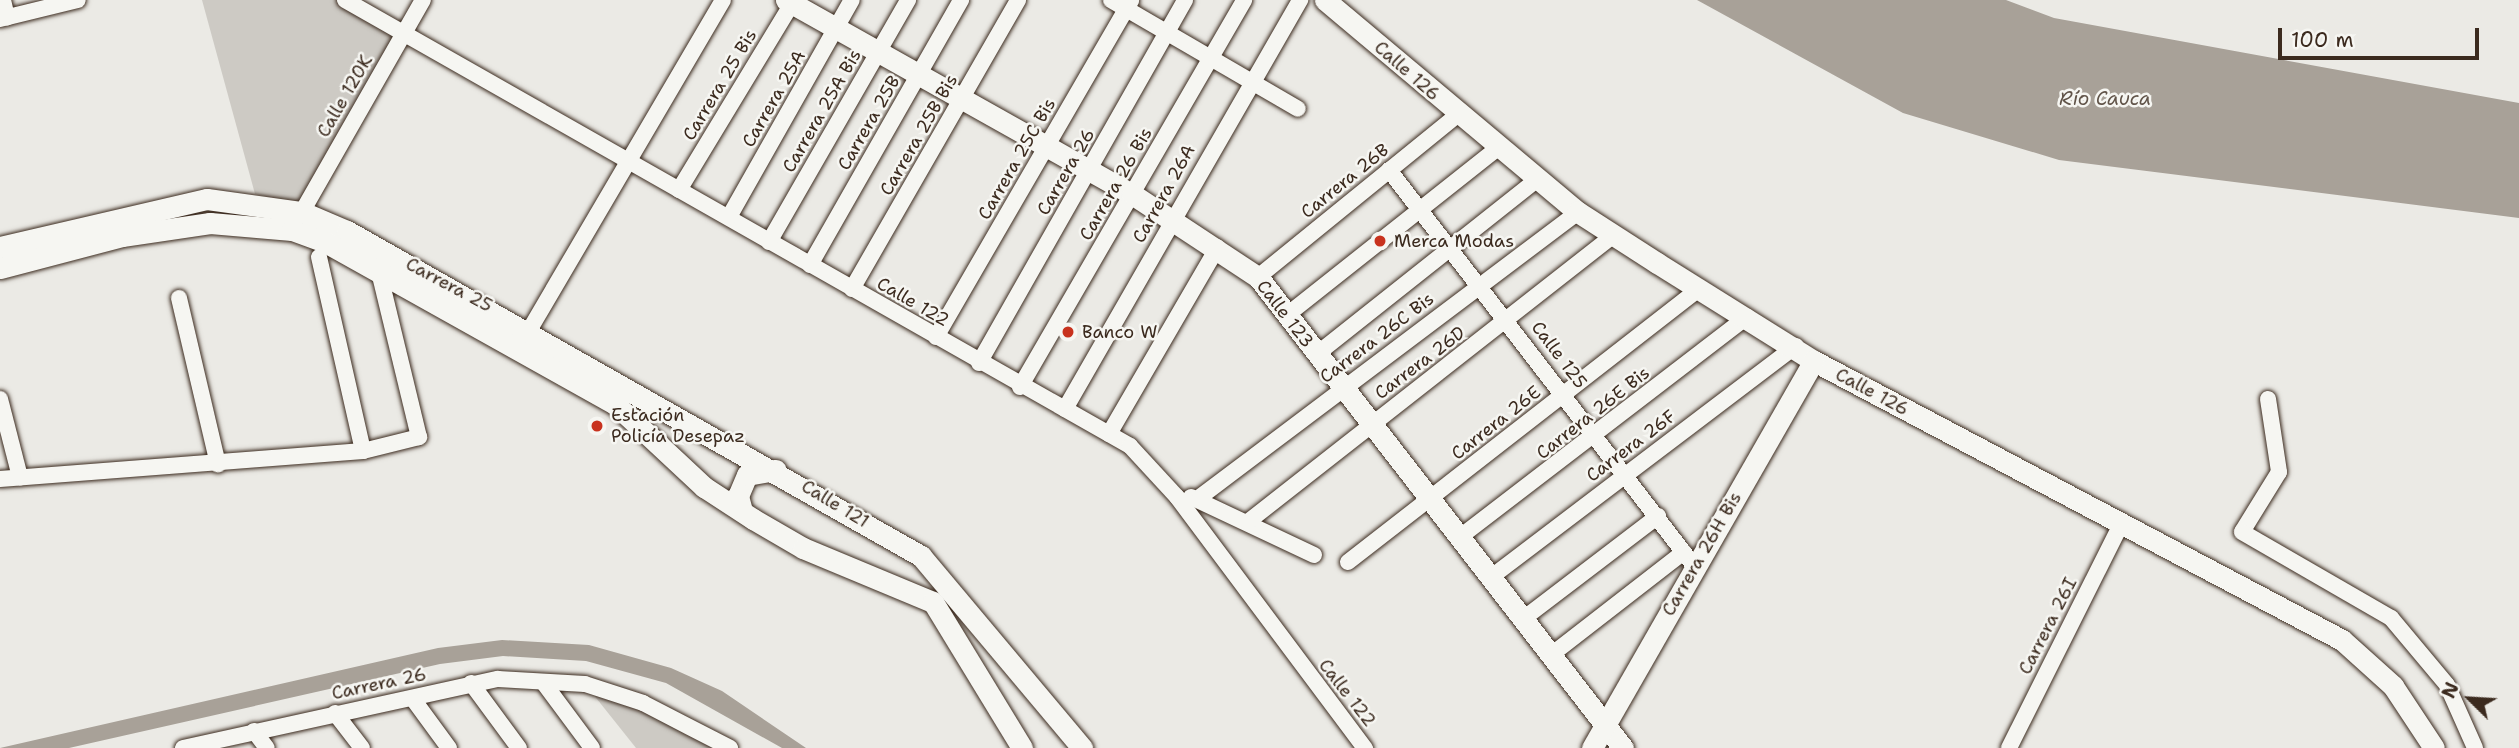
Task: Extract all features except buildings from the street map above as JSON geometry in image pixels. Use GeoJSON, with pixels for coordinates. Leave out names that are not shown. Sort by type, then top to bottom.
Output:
{"type":"FeatureCollection","features":[{"type":"Feature","properties":{"kind":"street"},"geometry":{"type":"LineString","coordinates":[[3,0],[4,18],[55,3],[78,0]]}},
{"type":"Feature","properties":{"kind":"street","name":"Calle 122"},"geometry":{"type":"LineString","coordinates":[[345,0],[729,217],[1020,387],[1130,446],[1177,497],[1366,748]]}},
{"type":"Feature","properties":{"kind":"street","name":"Calle 120K"},"geometry":{"type":"LineString","coordinates":[[302,212],[424,0]]}},
{"type":"Feature","properties":{"kind":"street"},"geometry":{"type":"LineString","coordinates":[[723,0],[525,338],[615,404],[704,487],[803,548],[933,603],[1022,748]]}},
{"type":"Feature","properties":{"kind":"street","name":"Carrera 25A"},"geometry":{"type":"LineString","coordinates":[[729,217],[852,0]]}},
{"type":"Feature","properties":{"kind":"street","name":"Carrera 25A Bis"},"geometry":{"type":"LineString","coordinates":[[769,242],[908,0]]}},
{"type":"Feature","properties":{"kind":"street","name":"Carrera 25B"},"geometry":{"type":"LineString","coordinates":[[810,265],[961,0]]}},
{"type":"Feature","properties":{"kind":"street","name":"Carrera 25B Bis"},"geometry":{"type":"LineString","coordinates":[[852,289],[1018,0]]}},
{"type":"Feature","properties":{"kind":"street"},"geometry":{"type":"LineString","coordinates":[[1111,0],[1128,4],[1166,32],[1249,83],[1298,109]]}},
{"type":"Feature","properties":{"kind":"street","name":"Carrera 26"},"geometry":{"type":"LineString","coordinates":[[979,363],[1185,0]]}},
{"type":"Feature","properties":{"kind":"street","name":"Carrera 26 Bis"},"geometry":{"type":"LineString","coordinates":[[1020,387],[1244,0]]}},
{"type":"Feature","properties":{"kind":"street","name":"Carrera 26A"},"geometry":{"type":"LineString","coordinates":[[1065,409],[1249,83],[1300,0]]}},
{"type":"Feature","properties":{"kind":"street","name":"Calle 126"},"geometry":{"type":"LineString","coordinates":[[1325,0],[1457,115],[1578,212],[1796,346],[1814,361],[2342,640],[2393,686],[2434,748]]}},
{"type":"Feature","properties":{"kind":"street","name":"Calle 123"},"geometry":{"type":"LineString","coordinates":[[791,1],[916,78],[1132,194],[1218,247],[1258,277],[1623,748]]}},
{"type":"Feature","properties":{"kind":"street","name":"Carrera 25 Bis"},"geometry":{"type":"LineString","coordinates":[[679,190],[791,1]]}},
{"type":"Feature","properties":{"kind":"street","name":"Carrera 25C Bis"},"geometry":{"type":"LineString","coordinates":[[936,337],[1128,4]]}},
{"type":"Feature","properties":{"kind":"street","name":"Carrera 26B"},"geometry":{"type":"LineString","coordinates":[[1258,277],[1457,115]]}},
{"type":"Feature","properties":{"kind":"street"},"geometry":{"type":"LineString","coordinates":[[1287,315],[1498,148]]}},
{"type":"Feature","properties":{"kind":"street","name":"Calle 125"},"geometry":{"type":"LineString","coordinates":[[1389,170],[1509,319],[1690,560]]}},
{"type":"Feature","properties":{"kind":"street"},"geometry":{"type":"LineString","coordinates":[[1317,354],[1538,179]]}},
{"type":"Feature","properties":{"kind":"street","name":"Carrera 25"},"geometry":{"type":"LineString","coordinates":[[0,247],[207,199],[302,212],[525,338]]}},
{"type":"Feature","properties":{"kind":"street","name":"Carrera 26C Bis"},"geometry":{"type":"LineString","coordinates":[[1200,497],[1578,212]]}},
{"type":"Feature","properties":{"kind":"street","name":"Carrera 25"},"geometry":{"type":"LineString","coordinates":[[0,268],[122,236],[210,223],[292,230],[525,338]]}},
{"type":"Feature","properties":{"kind":"street","name":"Carrera 26D"},"geometry":{"type":"LineString","coordinates":[[1249,521],[1614,235]]}},
{"type":"Feature","properties":{"kind":"street"},"geometry":{"type":"LineString","coordinates":[[1109,434],[1218,247]]}},
{"type":"Feature","properties":{"kind":"street"},"geometry":{"type":"LineString","coordinates":[[319,257],[363,452]]}},
{"type":"Feature","properties":{"kind":"street"},"geometry":{"type":"LineString","coordinates":[[0,479],[363,452],[419,438],[378,268]]}},
{"type":"Feature","properties":{"kind":"street","name":"Carrera 26E"},"geometry":{"type":"LineString","coordinates":[[1348,562],[1700,288]]}},
{"type":"Feature","properties":{"kind":"street"},"geometry":{"type":"LineString","coordinates":[[179,298],[218,464]]}},
{"type":"Feature","properties":{"kind":"street","name":"Carrera 26E Bis"},"geometry":{"type":"LineString","coordinates":[[1460,537],[1597,436],[1747,317]]}},
{"type":"Feature","properties":{"kind":"street","name":"Calle 121"},"geometry":{"type":"LineString","coordinates":[[525,338],[776,470],[921,556],[1082,748]]}},
{"type":"Feature","properties":{"kind":"street","name":"Carrera 26F"},"geometry":{"type":"LineString","coordinates":[[1490,578],[1796,346]]}},
{"type":"Feature","properties":{"kind":"street","name":"Carrera 26H Bis"},"geometry":{"type":"LineString","coordinates":[[1592,748],[1690,560],[1814,361]]}},
{"type":"Feature","properties":{"kind":"street"},"geometry":{"type":"LineString","coordinates":[[0,399],[20,478]]}},
{"type":"Feature","properties":{"kind":"street"},"geometry":{"type":"LineString","coordinates":[[2268,399],[2279,472],[2242,532],[2391,618],[2447,685],[2475,748]]}},
{"type":"Feature","properties":{"kind":"street"},"geometry":{"type":"LineString","coordinates":[[742,511],[739,489],[747,475],[776,470]]}},
{"type":"Feature","properties":{"kind":"street"},"geometry":{"type":"LineString","coordinates":[[1177,497],[1200,497],[1314,555]]}},
{"type":"Feature","properties":{"kind":"street"},"geometry":{"type":"LineString","coordinates":[[1523,619],[1658,516]]}},
{"type":"Feature","properties":{"kind":"street","name":"Carrera 26I"},"geometry":{"type":"LineString","coordinates":[[2009,748],[2122,522]]}},
{"type":"Feature","properties":{"kind":"street"},"geometry":{"type":"LineString","coordinates":[[1551,655],[1690,560]]}},
{"type":"Feature","properties":{"kind":"street"},"geometry":{"type":"LineString","coordinates":[[544,682],[592,748]]}},
{"type":"Feature","properties":{"kind":"street","name":"Carrera 26"},"geometry":{"type":"LineString","coordinates":[[193,747],[335,713],[413,699],[471,683],[544,682],[586,684],[643,702],[730,748]]}},
{"type":"Feature","properties":{"kind":"street"},"geometry":{"type":"LineString","coordinates":[[471,683],[519,748]]}},
{"type":"Feature","properties":{"kind":"street"},"geometry":{"type":"LineString","coordinates":[[413,699],[449,748]]}},
{"type":"Feature","properties":{"kind":"street"},"geometry":{"type":"LineString","coordinates":[[335,713],[362,748]]}},
{"type":"Feature","properties":{"kind":"street"},"geometry":{"type":"LineString","coordinates":[[254,731],[267,748]]}},
{"type":"Feature","properties":{"kind":"shaded area"},"geometry":{"type":"Polygon","coordinates":[[[202,0],[345,0],[404,34],[305,205],[255,194],[202,0]]]}},
{"type":"Feature","properties":{"kind":"shaded area"},"geometry":{"type":"Polygon","coordinates":[[[585,684],[730,748],[636,748],[585,684]]]}},
{"type":"Feature","properties":{"kind":"water","name":"Río Cauca"},"geometry":{"type":"Polygon","coordinates":[[[1697,0],[2006,0],[2054,18],[2519,103],[2519,218],[2059,160],[1903,113],[1697,0]]]}},
{"type":"Feature","properties":{"kind":"water"},"geometry":{"type":"Polygon","coordinates":[[[502,640],[589,645],[671,668],[722,691],[806,748],[782,748],[666,683],[586,661],[503,656],[440,664],[69,748],[0,748],[438,648],[502,640]]]}},
{"type":"Feature","properties":{"kind":"place","name":"Merca Modas"},"geometry":{"type":"Point","coordinates":[1380,241]}},
{"type":"Feature","properties":{"kind":"place","name":"Banco W"},"geometry":{"type":"Point","coordinates":[1068,332]}},
{"type":"Feature","properties":{"kind":"place","name":"Estación Policía Desepaz"},"geometry":{"type":"Point","coordinates":[597,426]}}]}
